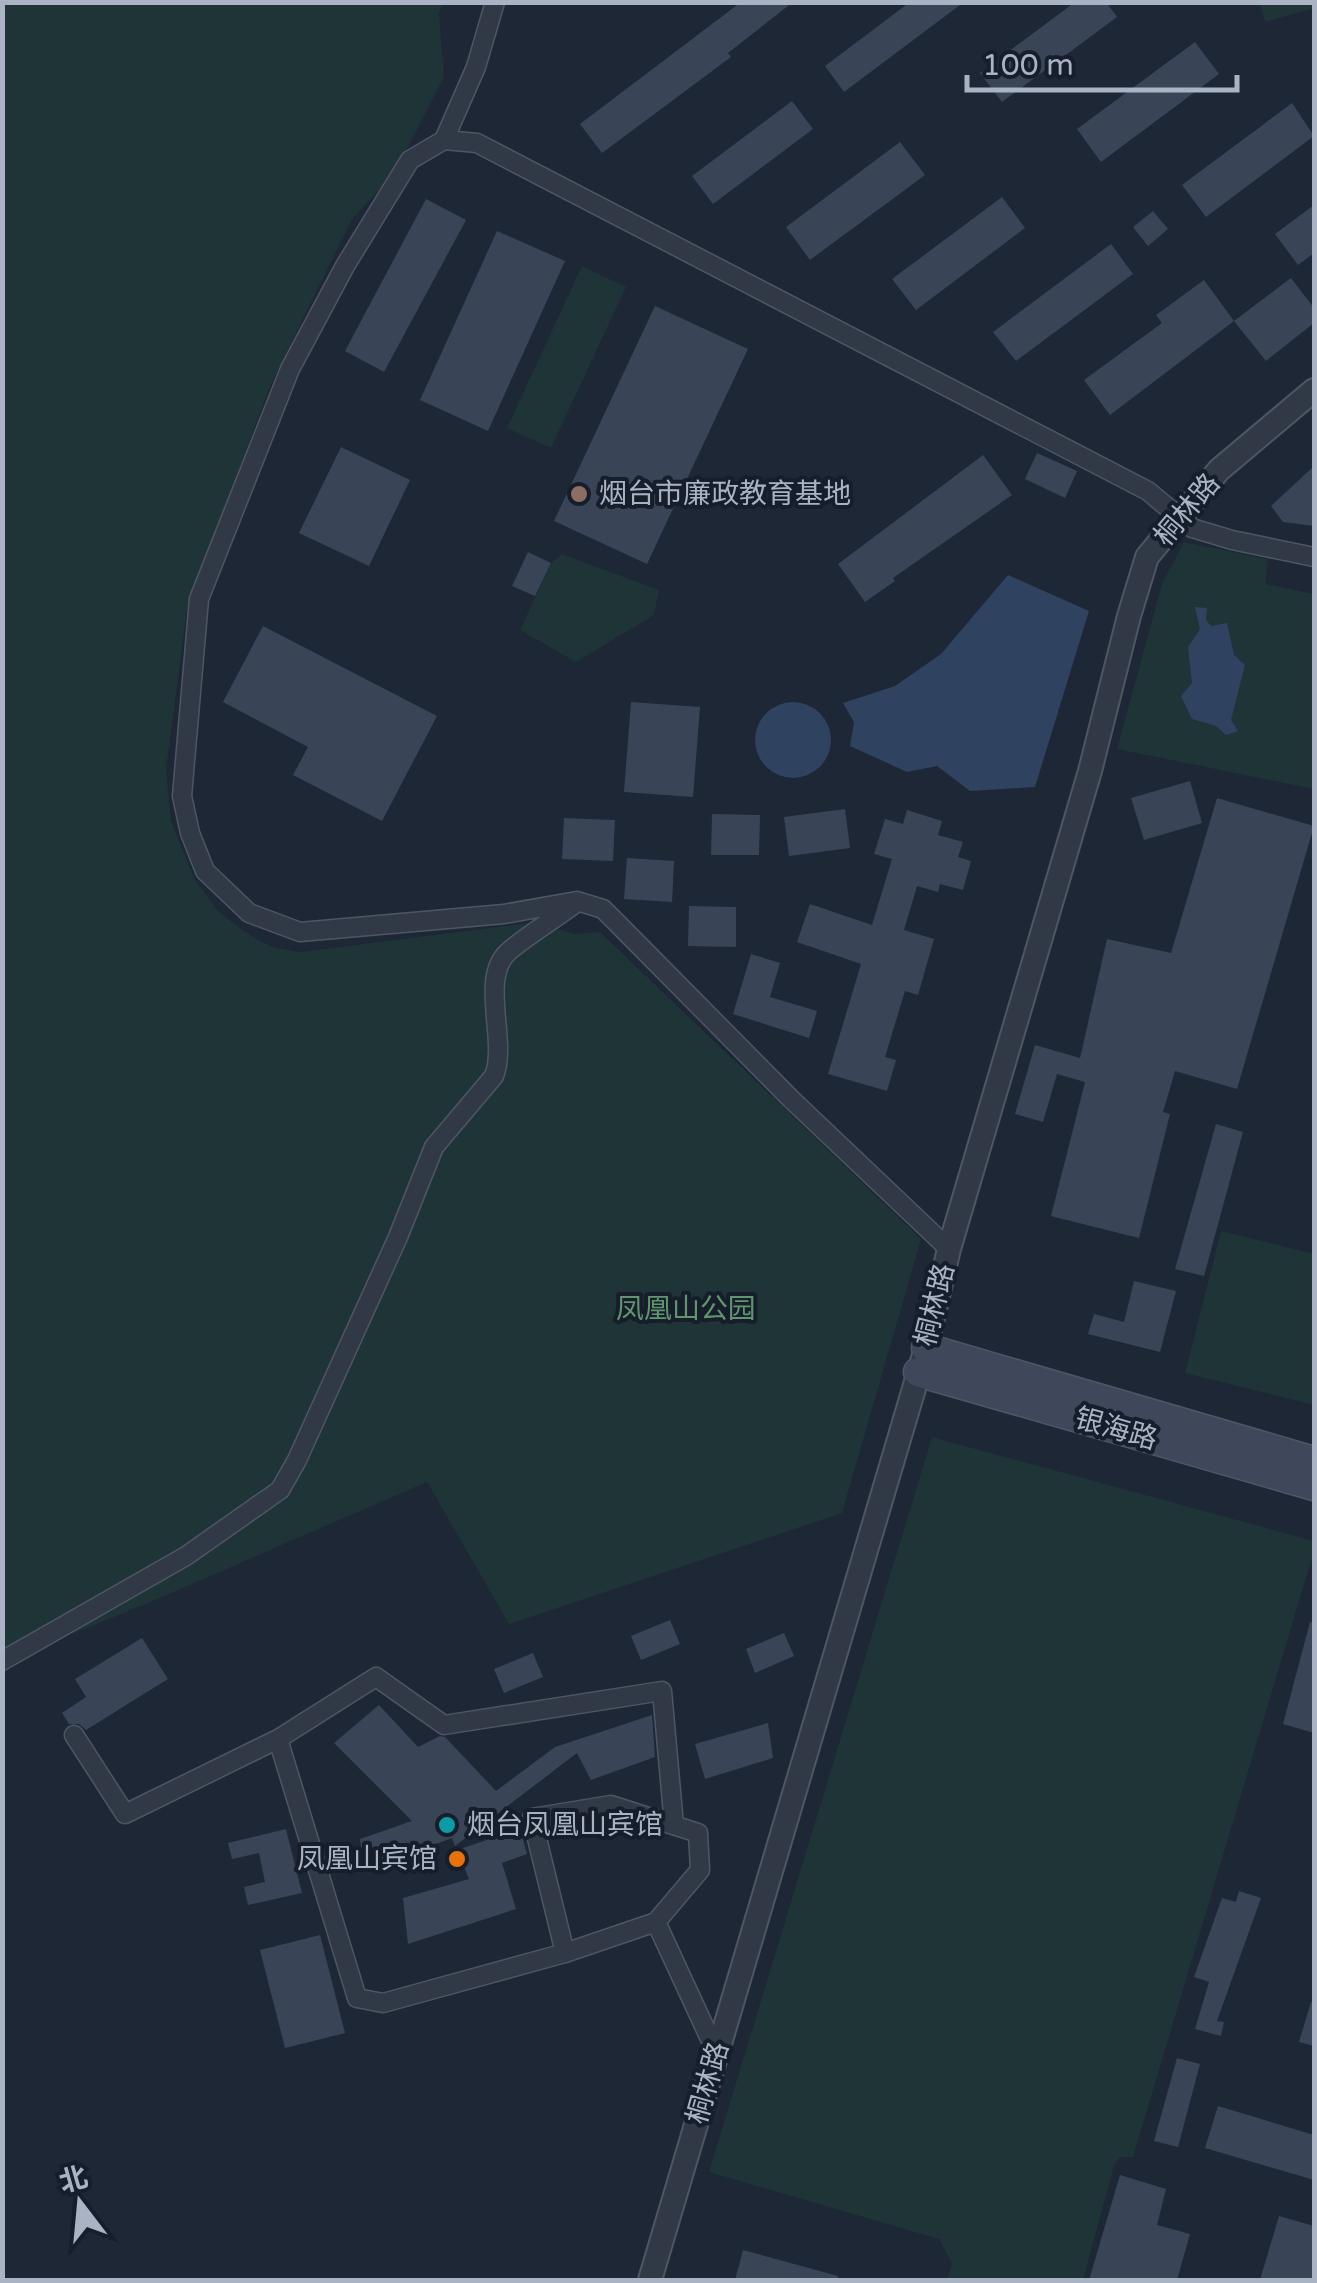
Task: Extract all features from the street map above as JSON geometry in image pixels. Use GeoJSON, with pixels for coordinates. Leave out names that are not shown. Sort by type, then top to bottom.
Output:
{"type":"FeatureCollection","features":[{"type":"Feature","properties":{"kind":"main road","name":"银海路"},"geometry":{"type":"LineString","coordinates":[[922,1360],[1314,1462]]}},
{"type":"Feature","properties":{"kind":"main road","name":"银海路"},"geometry":{"type":"LineString","coordinates":[[922,1360],[1314,1486]]}},
{"type":"Feature","properties":{"kind":"street"},"geometry":{"type":"LineString","coordinates":[[444,140],[476,67],[494,2]]}},
{"type":"Feature","properties":{"kind":"street"},"geometry":{"type":"LineString","coordinates":[[949,1249],[791,1100],[603,909],[577,902],[504,914],[300,932],[248,913],[205,871],[190,833],[182,796],[199,599],[290,370],[344,266],[410,160],[444,140],[477,143],[1148,491],[1192,528],[1314,558]]}},
{"type":"Feature","properties":{"kind":"street","name":"桐林路"},"geometry":{"type":"LineString","coordinates":[[650,2280],[922,1360],[949,1249],[1090,772],[1147,557],[1219,470],[1314,390]]}},
{"type":"Feature","properties":{"kind":"street"},"geometry":{"type":"LineString","coordinates":[[2,1661],[186,1556],[280,1490],[398,1237],[434,1148],[494,1076],[499,1063],[494,981],[498,966],[506,954],[577,902]]}},
{"type":"Feature","properties":{"kind":"street"},"geometry":{"type":"LineString","coordinates":[[74,1735],[125,1814],[278,1739],[376,1677],[444,1724],[662,1691],[674,1825]]}},
{"type":"Feature","properties":{"kind":"street"},"geometry":{"type":"LineString","coordinates":[[278,1739],[357,1998],[383,2003],[565,1953],[656,1922],[700,1870],[698,1833],[611,1805],[532,1818],[565,1953]]}},
{"type":"Feature","properties":{"kind":"street"},"geometry":{"type":"LineString","coordinates":[[656,1922],[717,2054]]}},
{"type":"Feature","properties":{"kind":"green space","name":"凤凰山公园"},"geometry":{"type":"Polygon","coordinates":[[[3,3],[443,3],[439,14],[444,77],[394,174],[352,219],[270,386],[187,610],[166,769],[171,821],[195,880],[217,910],[271,947],[301,952],[537,922],[573,934],[600,932],[921,1239],[842,1513],[509,1624],[427,1482],[3,1662],[3,3]]]}},
{"type":"Feature","properties":{"kind":"green space"},"geometry":{"type":"Polygon","coordinates":[[[1260,3],[1314,3],[1314,8],[1265,22],[1260,3]]]}},
{"type":"Feature","properties":{"kind":"green space"},"geometry":{"type":"Polygon","coordinates":[[[582,266],[626,287],[551,448],[507,428],[582,266]]]}},
{"type":"Feature","properties":{"kind":"green space"},"geometry":{"type":"Polygon","coordinates":[[[1184,542],[1267,559],[1266,584],[1314,594],[1314,789],[1117,749],[1162,584],[1184,542]]]}},
{"type":"Feature","properties":{"kind":"green space"},"geometry":{"type":"Polygon","coordinates":[[[562,554],[659,590],[654,615],[576,662],[520,630],[551,563],[562,554]]]}},
{"type":"Feature","properties":{"kind":"green space"},"geometry":{"type":"Polygon","coordinates":[[[1221,1231],[1314,1254],[1314,1405],[1185,1373],[1221,1231]]]}},
{"type":"Feature","properties":{"kind":"green space"},"geometry":{"type":"Polygon","coordinates":[[[932,1437],[1314,1541],[1133,2157],[1120,2157],[1114,2166],[1083,2280],[947,2280],[952,2263],[939,2239],[709,2172],[932,1437]]]}},
{"type":"Feature","properties":{"kind":"water"},"geometry":{"type":"Polygon","coordinates":[[[1008,575],[1089,611],[1035,787],[970,791],[937,766],[907,772],[850,746],[854,722],[843,703],[895,686],[941,654],[1008,575]]]}},
{"type":"Feature","properties":{"kind":"water"},"geometry":{"type":"Polygon","coordinates":[[[1195,607],[1207,608],[1206,620],[1211,626],[1227,623],[1234,655],[1245,665],[1231,720],[1238,731],[1226,735],[1216,726],[1192,719],[1181,696],[1192,683],[1188,647],[1200,629],[1195,607]]]}},
{"type":"Feature","properties":{"kind":"water"},"geometry":{"type":"Polygon","coordinates":[[[793,702],[820,713],[831,740],[820,767],[793,778],[766,767],[755,740],[766,713],[793,702]]]}},
{"type":"Feature","properties":{"kind":"building"},"geometry":{"type":"Polygon","coordinates":[[[741,2],[793,2],[728,53],[731,57],[602,153],[580,124],[741,2]]]}},
{"type":"Feature","properties":{"kind":"building"},"geometry":{"type":"Polygon","coordinates":[[[910,2],[964,2],[844,92],[825,66],[910,2]]]}},
{"type":"Feature","properties":{"kind":"building"},"geometry":{"type":"Polygon","coordinates":[[[1075,2],[1106,2],[1117,17],[1002,102],[980,73],[1075,2]]]}},
{"type":"Feature","properties":{"kind":"building"},"geometry":{"type":"Polygon","coordinates":[[[1195,42],[1219,74],[1101,162],[1077,129],[1195,42]]]}},
{"type":"Feature","properties":{"kind":"building"},"geometry":{"type":"Polygon","coordinates":[[[792,101],[813,129],[713,204],[692,176],[792,101]]]}},
{"type":"Feature","properties":{"kind":"building"},"geometry":{"type":"Polygon","coordinates":[[[1292,103],[1314,136],[1206,217],[1182,185],[1292,103]]]}},
{"type":"Feature","properties":{"kind":"building"},"geometry":{"type":"Polygon","coordinates":[[[900,142],[925,175],[810,260],[786,227],[900,142]]]}},
{"type":"Feature","properties":{"kind":"building"},"geometry":{"type":"Polygon","coordinates":[[[1002,197],[1025,228],[916,310],[892,279],[1002,197]]]}},
{"type":"Feature","properties":{"kind":"building"},"geometry":{"type":"Polygon","coordinates":[[[426,199],[466,220],[384,372],[345,351],[426,199]]]}},
{"type":"Feature","properties":{"kind":"building"},"geometry":{"type":"Polygon","coordinates":[[[1314,205],[1314,253],[1298,265],[1275,234],[1314,205]]]}},
{"type":"Feature","properties":{"kind":"building"},"geometry":{"type":"Polygon","coordinates":[[[1153,211],[1168,229],[1148,246],[1133,227],[1153,211]]]}},
{"type":"Feature","properties":{"kind":"building"},"geometry":{"type":"Polygon","coordinates":[[[497,231],[565,261],[488,431],[420,400],[497,231]]]}},
{"type":"Feature","properties":{"kind":"building"},"geometry":{"type":"Polygon","coordinates":[[[1111,244],[1133,274],[1016,361],[993,332],[1111,244]]]}},
{"type":"Feature","properties":{"kind":"building"},"geometry":{"type":"Polygon","coordinates":[[[1291,278],[1314,308],[1314,323],[1266,361],[1234,321],[1291,278]]]}},
{"type":"Feature","properties":{"kind":"building"},"geometry":{"type":"Polygon","coordinates":[[[1204,280],[1234,321],[1110,415],[1084,380],[1162,323],[1156,315],[1204,280]]]}},
{"type":"Feature","properties":{"kind":"building"},"geometry":{"type":"Polygon","coordinates":[[[655,306],[748,349],[647,564],[554,521],[655,306]]]}},
{"type":"Feature","properties":{"kind":"building"},"geometry":{"type":"Polygon","coordinates":[[[341,447],[410,480],[369,566],[299,533],[341,447]]]}},
{"type":"Feature","properties":{"kind":"building"},"geometry":{"type":"Polygon","coordinates":[[[1037,453],[1077,471],[1065,498],[1025,479],[1037,453]]]}},
{"type":"Feature","properties":{"kind":"building"},"geometry":{"type":"Polygon","coordinates":[[[983,455],[1012,495],[865,602],[838,564],[983,455]]]}},
{"type":"Feature","properties":{"kind":"building"},"geometry":{"type":"Polygon","coordinates":[[[1314,466],[1314,526],[1283,522],[1271,506],[1314,466]]]}},
{"type":"Feature","properties":{"kind":"building"},"geometry":{"type":"Polygon","coordinates":[[[528,552],[551,563],[535,596],[512,586],[528,552]]]}},
{"type":"Feature","properties":{"kind":"building"},"geometry":{"type":"Polygon","coordinates":[[[263,626],[437,716],[382,821],[293,775],[308,747],[223,702],[263,626]]]}},
{"type":"Feature","properties":{"kind":"building"},"geometry":{"type":"Polygon","coordinates":[[[631,702],[700,707],[693,797],[624,792],[631,702]]]}},
{"type":"Feature","properties":{"kind":"building"},"geometry":{"type":"Polygon","coordinates":[[[1190,781],[1202,823],[1144,840],[1131,798],[1190,781]]]}},
{"type":"Feature","properties":{"kind":"building"},"geometry":{"type":"Polygon","coordinates":[[[1217,798],[1314,826],[1237,1089],[1175,1071],[1163,1112],[1170,1114],[1139,1238],[1051,1216],[1085,1082],[1057,1074],[1043,1122],[1015,1114],[1035,1045],[1080,1058],[1107,939],[1171,953],[1217,798]]]}},
{"type":"Feature","properties":{"kind":"building"},"geometry":{"type":"Polygon","coordinates":[[[845,809],[850,848],[789,856],[784,817],[845,809]]]}},
{"type":"Feature","properties":{"kind":"building"},"geometry":{"type":"Polygon","coordinates":[[[907,810],[942,821],[938,835],[963,842],[958,857],[971,861],[963,890],[940,884],[938,892],[917,886],[904,930],[934,939],[918,995],[905,991],[885,1057],[896,1060],[887,1091],[828,1074],[861,964],[797,942],[810,904],[872,925],[892,859],[874,854],[885,819],[903,824],[907,810]]]}},
{"type":"Feature","properties":{"kind":"building"},"geometry":{"type":"Polygon","coordinates":[[[712,814],[760,815],[759,855],[711,855],[712,814]]]}},
{"type":"Feature","properties":{"kind":"building"},"geometry":{"type":"Polygon","coordinates":[[[564,818],[615,820],[613,861],[562,859],[564,818]]]}},
{"type":"Feature","properties":{"kind":"building"},"geometry":{"type":"Polygon","coordinates":[[[627,858],[674,861],[672,902],[624,899],[627,858]]]}},
{"type":"Feature","properties":{"kind":"building"},"geometry":{"type":"Polygon","coordinates":[[[689,906],[736,907],[736,947],[688,946],[689,906]]]}},
{"type":"Feature","properties":{"kind":"building"},"geometry":{"type":"Polygon","coordinates":[[[751,954],[780,963],[770,997],[817,1011],[809,1038],[733,1014],[751,954]]]}},
{"type":"Feature","properties":{"kind":"building"},"geometry":{"type":"Polygon","coordinates":[[[1216,1124],[1243,1132],[1204,1276],[1175,1269],[1216,1124]]]}},
{"type":"Feature","properties":{"kind":"building"},"geometry":{"type":"Polygon","coordinates":[[[1134,1281],[1176,1291],[1160,1352],[1088,1334],[1094,1314],[1124,1322],[1134,1281]]]}},
{"type":"Feature","properties":{"kind":"building"},"geometry":{"type":"Polygon","coordinates":[[[670,1620],[680,1644],[641,1660],[631,1636],[670,1620]]]}},
{"type":"Feature","properties":{"kind":"building"},"geometry":{"type":"Polygon","coordinates":[[[1310,1622],[1314,1623],[1314,1733],[1283,1724],[1310,1622]]]}},
{"type":"Feature","properties":{"kind":"building"},"geometry":{"type":"Polygon","coordinates":[[[784,1633],[794,1656],[755,1673],[746,1649],[784,1633]]]}},
{"type":"Feature","properties":{"kind":"building"},"geometry":{"type":"Polygon","coordinates":[[[142,1638],[168,1679],[86,1730],[79,1724],[69,1724],[62,1713],[86,1697],[75,1679],[142,1638]]]}},
{"type":"Feature","properties":{"kind":"building"},"geometry":{"type":"Polygon","coordinates":[[[533,1653],[543,1677],[504,1693],[494,1669],[533,1653]]]}},
{"type":"Feature","properties":{"kind":"building","name":"烟台凤凰山宾馆"},"geometry":{"type":"Polygon","coordinates":[[[379,1705],[418,1747],[445,1737],[496,1791],[555,1747],[652,1715],[655,1757],[591,1780],[577,1753],[455,1846],[452,1838],[364,1871],[360,1839],[412,1821],[334,1743],[379,1705]]]}},
{"type":"Feature","properties":{"kind":"building"},"geometry":{"type":"Polygon","coordinates":[[[768,1723],[773,1758],[705,1779],[695,1744],[768,1723]]]}},
{"type":"Feature","properties":{"kind":"building"},"geometry":{"type":"Polygon","coordinates":[[[286,1829],[302,1893],[248,1905],[244,1887],[265,1882],[259,1853],[232,1859],[228,1843],[286,1829]]]}},
{"type":"Feature","properties":{"kind":"building"},"geometry":{"type":"Polygon","coordinates":[[[520,1829],[527,1854],[502,1863],[516,1909],[408,1944],[403,1898],[469,1879],[457,1850],[520,1829]]]}},
{"type":"Feature","properties":{"kind":"building"},"geometry":{"type":"Polygon","coordinates":[[[1239,1891],[1261,1898],[1217,2021],[1224,2022],[1221,2036],[1195,2029],[1209,1982],[1194,1977],[1222,1898],[1236,1902],[1239,1891]]]}},
{"type":"Feature","properties":{"kind":"building"},"geometry":{"type":"Polygon","coordinates":[[[320,1935],[345,2033],[285,2048],[260,1950],[320,1935]]]}},
{"type":"Feature","properties":{"kind":"building"},"geometry":{"type":"Polygon","coordinates":[[[1314,2002],[1314,2046],[1299,2042],[1314,2002]]]}},
{"type":"Feature","properties":{"kind":"building"},"geometry":{"type":"Polygon","coordinates":[[[1177,2058],[1200,2064],[1178,2147],[1154,2141],[1177,2058]]]}},
{"type":"Feature","properties":{"kind":"building"},"geometry":{"type":"Polygon","coordinates":[[[1218,2106],[1314,2135],[1314,2180],[1205,2148],[1218,2106]]]}},
{"type":"Feature","properties":{"kind":"building"},"geometry":{"type":"Polygon","coordinates":[[[1120,2175],[1166,2189],[1157,2225],[1190,2234],[1177,2280],[1089,2280],[1120,2175]]]}},
{"type":"Feature","properties":{"kind":"building"},"geometry":{"type":"Polygon","coordinates":[[[1279,2216],[1314,2226],[1314,2280],[1260,2280],[1279,2216]]]}},
{"type":"Feature","properties":{"kind":"building"},"geometry":{"type":"Polygon","coordinates":[[[743,2250],[838,2276],[838,2280],[735,2280],[743,2250]]]}},
{"type":"Feature","properties":{"kind":"place","name":"烟台市廉政教育基地"},"geometry":{"type":"Point","coordinates":[579,494]}},
{"type":"Feature","properties":{"kind":"place","name":"烟台凤凰山宾馆"},"geometry":{"type":"Point","coordinates":[447,1825]}},
{"type":"Feature","properties":{"kind":"place","name":"凤凰山宾馆"},"geometry":{"type":"Point","coordinates":[457,1859]}}]}
